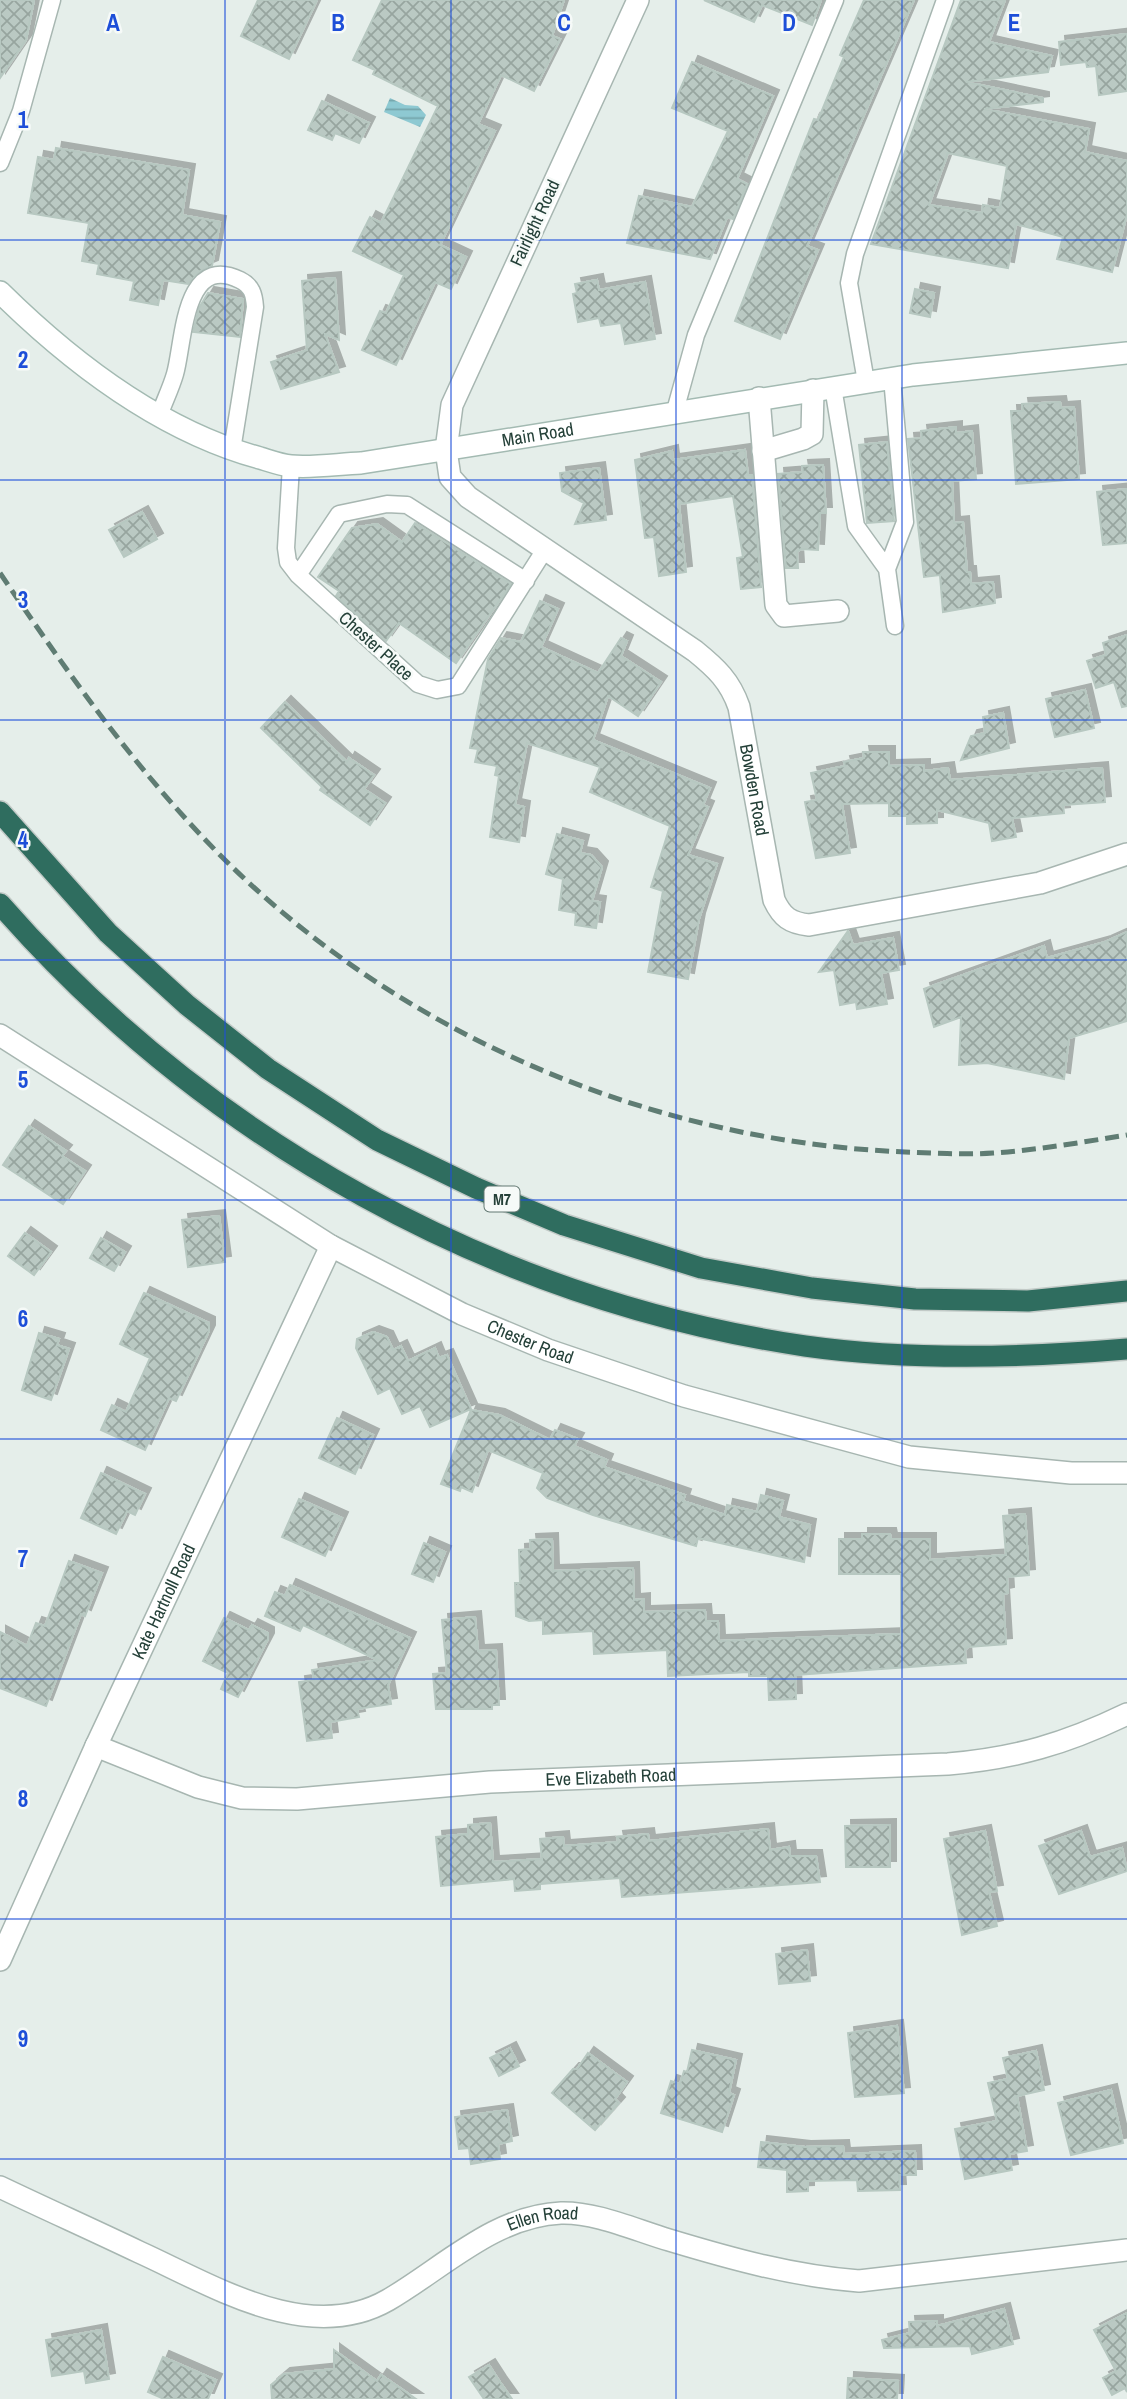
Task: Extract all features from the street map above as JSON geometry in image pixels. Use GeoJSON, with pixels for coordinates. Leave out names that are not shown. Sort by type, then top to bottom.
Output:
{"type":"FeatureCollection","features":[{"type":"Feature","properties":{"kind":"highway","name":"M7"},"geometry":{"type":"LineString","coordinates":[[0,812],[108,933],[187,1005],[268,1069],[377,1140],[476,1188],[564,1225],[701,1268],[812,1288],[915,1299],[1028,1301],[1127,1290]]}},
{"type":"Feature","properties":{"kind":"highway"},"geometry":{"type":"LineString","coordinates":[[0,904],[96,1004],[130,1034],[266,1138],[384,1209],[470,1252],[583,1294],[699,1327],[807,1346],[927,1356],[1047,1355],[1127,1349]]}},
{"type":"Feature","properties":{"kind":"street","name":"Fairlight Road"},"geometry":{"type":"LineString","coordinates":[[446,450],[452,405],[638,0]]}},
{"type":"Feature","properties":{"kind":"street","name":"Main Road"},"geometry":{"type":"LineString","coordinates":[[0,292],[27,318],[97,374],[159,416],[232,450],[290,466],[361,463],[892,378],[1127,353]]}},
{"type":"Feature","properties":{"kind":"street"},"geometry":{"type":"LineString","coordinates":[[763,451],[812,434],[823,388]]}},
{"type":"Feature","properties":{"kind":"street"},"geometry":{"type":"LineString","coordinates":[[759,398],[776,605],[784,616],[838,611]]}},
{"type":"Feature","properties":{"kind":"street","name":"Bowden Road"},"geometry":{"type":"LineString","coordinates":[[446,450],[450,477],[468,497],[695,651],[718,670],[732,687],[739,707],[774,900],[780,914],[793,923],[809,925],[1040,883],[1127,854]]}},
{"type":"Feature","properties":{"kind":"street","name":"Chester Road"},"geometry":{"type":"LineString","coordinates":[[0,1035],[331,1246],[462,1314],[548,1350],[684,1396],[830,1438],[909,1457],[985,1467],[1071,1473],[1127,1473]]}},
{"type":"Feature","properties":{"kind":"street","name":"Kate Hartnoll Road"},"geometry":{"type":"LineString","coordinates":[[0,1960],[96,1746],[331,1246]]}},
{"type":"Feature","properties":{"kind":"street","name":"Eve Elizabeth Road"},"geometry":{"type":"LineString","coordinates":[[96,1746],[198,1787],[242,1798],[297,1798],[490,1782],[934,1765],[1005,1759],[1057,1743],[1127,1714]]}},
{"type":"Feature","properties":{"kind":"street","name":"Ellen Road"},"geometry":{"type":"LineString","coordinates":[[0,2187],[235,2296],[282,2311],[311,2315],[338,2316],[378,2305],[472,2244],[509,2225],[544,2215],[565,2213],[599,2219],[766,2268],[816,2278],[859,2281],[1127,2250]]}},
{"type":"Feature","properties":{"kind":"lane"},"geometry":{"type":"LineString","coordinates":[[0,163],[21,111],[52,0]]}},
{"type":"Feature","properties":{"kind":"lane"},"geometry":{"type":"LineString","coordinates":[[675,411],[696,335],[835,0]]}},
{"type":"Feature","properties":{"kind":"lane"},"geometry":{"type":"LineString","coordinates":[[866,382],[849,283],[855,254],[945,0]]}},
{"type":"Feature","properties":{"kind":"lane"},"geometry":{"type":"LineString","coordinates":[[159,416],[175,375],[193,293],[204,280],[216,276],[235,278],[246,284],[253,293],[255,307],[232,450]]}},
{"type":"Feature","properties":{"kind":"lane"},"geometry":{"type":"LineString","coordinates":[[887,569],[905,522],[892,378]]}},
{"type":"Feature","properties":{"kind":"lane"},"geometry":{"type":"LineString","coordinates":[[823,388],[856,526],[887,569],[895,626]]}},
{"type":"Feature","properties":{"kind":"lane","name":"Chester Place"},"geometry":{"type":"LineString","coordinates":[[290,466],[286,548],[288,562],[298,575],[418,684],[437,690],[458,686],[544,551]]}},
{"type":"Feature","properties":{"kind":"lane"},"geometry":{"type":"LineString","coordinates":[[298,575],[340,514],[387,504],[407,505],[526,581]]}},
{"type":"Feature","properties":{"kind":"water"},"geometry":{"type":"Polygon","coordinates":[[[390,98],[405,105],[418,106],[426,115],[420,127],[384,112],[390,98]]]}},
{"type":"Feature","properties":{"kind":"building"},"geometry":{"type":"Polygon","coordinates":[[[0,0],[34,0],[26,40],[0,78],[0,0]]]}},
{"type":"Feature","properties":{"kind":"building"},"geometry":{"type":"Polygon","coordinates":[[[258,0],[317,0],[289,59],[241,36],[258,0]]]}},
{"type":"Feature","properties":{"kind":"building"},"geometry":{"type":"Polygon","coordinates":[[[382,0],[564,0],[552,36],[560,39],[534,91],[501,75],[478,124],[495,131],[440,245],[466,257],[451,289],[435,282],[396,365],[362,350],[380,311],[386,313],[404,275],[353,251],[370,217],[381,223],[438,106],[373,74],[375,70],[353,60],[382,0]]]}},
{"type":"Feature","properties":{"kind":"building"},"geometry":{"type":"Polygon","coordinates":[[[704,0],[821,0],[812,25],[762,5],[754,22],[704,0]]]}},
{"type":"Feature","properties":{"kind":"building"},"geometry":{"type":"Polygon","coordinates":[[[864,0],[914,0],[807,246],[818,250],[780,339],[735,321],[814,119],[818,120],[844,57],[840,55],[864,0]]]}},
{"type":"Feature","properties":{"kind":"building"},"geometry":{"type":"Polygon","coordinates":[[[961,0],[1005,0],[989,42],[1052,56],[1048,72],[966,82],[1043,98],[1043,102],[984,109],[1089,129],[1085,152],[1127,161],[1127,214],[1112,272],[1057,259],[1063,237],[1016,224],[1008,268],[871,244],[961,0]],[[948,153],[929,205],[982,213],[983,205],[1000,208],[1007,166],[948,153]]]}},
{"type":"Feature","properties":{"kind":"building"},"geometry":{"type":"Polygon","coordinates":[[[1127,34],[1127,91],[1099,95],[1096,66],[1087,67],[1086,62],[1061,65],[1059,42],[1127,34]]]}},
{"type":"Feature","properties":{"kind":"building"},"geometry":{"type":"Polygon","coordinates":[[[692,62],[773,96],[737,179],[747,184],[733,219],[727,217],[710,259],[627,243],[639,196],[692,207],[728,131],[672,108],[692,62]]]}},
{"type":"Feature","properties":{"kind":"building"},"geometry":{"type":"Polygon","coordinates":[[[322,101],[369,123],[359,143],[335,133],[332,140],[308,130],[322,101]]]}},
{"type":"Feature","properties":{"kind":"building"},"geometry":{"type":"Polygon","coordinates":[[[56,148],[189,170],[182,215],[220,222],[212,266],[200,271],[188,284],[163,280],[158,305],[130,300],[134,281],[97,274],[99,264],[82,261],[89,223],[28,213],[38,157],[54,160],[56,148]]]}},
{"type":"Feature","properties":{"kind":"building"},"geometry":{"type":"Polygon","coordinates":[[[335,278],[339,340],[325,334],[339,372],[281,389],[271,362],[307,350],[302,281],[335,278]]]}},
{"type":"Feature","properties":{"kind":"building"},"geometry":{"type":"Polygon","coordinates":[[[597,280],[599,290],[645,282],[655,339],[625,344],[621,323],[601,326],[599,318],[578,322],[573,294],[577,293],[575,284],[597,280]]]}},
{"type":"Feature","properties":{"kind":"building"},"geometry":{"type":"Polygon","coordinates":[[[915,289],[934,293],[930,317],[910,313],[915,289]]]}},
{"type":"Feature","properties":{"kind":"building"},"geometry":{"type":"Polygon","coordinates":[[[208,293],[243,299],[240,337],[193,332],[199,308],[208,293]]]}},
{"type":"Feature","properties":{"kind":"building"},"geometry":{"type":"Polygon","coordinates":[[[1060,402],[1061,408],[1074,407],[1079,479],[1016,484],[1011,411],[1023,411],[1022,404],[1060,402]]]}},
{"type":"Feature","properties":{"kind":"building"},"geometry":{"type":"Polygon","coordinates":[[[956,427],[956,433],[972,431],[976,479],[952,481],[954,523],[963,522],[967,572],[970,572],[971,584],[993,582],[995,603],[943,612],[940,575],[924,577],[908,439],[922,438],[921,431],[956,427]]]}},
{"type":"Feature","properties":{"kind":"building"},"geometry":{"type":"Polygon","coordinates":[[[887,442],[894,521],[867,523],[859,445],[887,442]]]}},
{"type":"Feature","properties":{"kind":"building"},"geometry":{"type":"Polygon","coordinates":[[[745,450],[748,475],[752,475],[761,587],[741,589],[737,558],[743,557],[733,496],[679,504],[686,572],[659,576],[654,537],[645,538],[635,460],[672,451],[673,460],[745,450]]]}},
{"type":"Feature","properties":{"kind":"building"},"geometry":{"type":"Polygon","coordinates":[[[823,465],[826,513],[820,513],[818,550],[801,549],[797,552],[798,568],[786,568],[778,474],[803,472],[802,466],[823,465]]]}},
{"type":"Feature","properties":{"kind":"building"},"geometry":{"type":"Polygon","coordinates":[[[599,468],[606,520],[575,524],[584,503],[562,491],[560,473],[599,468]]]}},
{"type":"Feature","properties":{"kind":"building"},"geometry":{"type":"Polygon","coordinates":[[[1127,489],[1127,543],[1103,545],[1097,492],[1127,489]]]}},
{"type":"Feature","properties":{"kind":"building"},"geometry":{"type":"Polygon","coordinates":[[[142,512],[157,539],[124,557],[109,530],[142,512]]]}},
{"type":"Feature","properties":{"kind":"building"},"geometry":{"type":"Polygon","coordinates":[[[415,523],[511,584],[456,663],[399,623],[386,641],[336,596],[339,591],[318,577],[352,528],[377,524],[402,542],[415,523]]]}},
{"type":"Feature","properties":{"kind":"building"},"geometry":{"type":"Polygon","coordinates":[[[540,601],[558,609],[541,647],[598,673],[621,638],[627,641],[621,656],[661,682],[638,716],[608,696],[593,740],[710,788],[703,805],[708,807],[688,855],[717,864],[699,919],[688,979],[648,972],[663,891],[651,887],[670,826],[590,792],[600,767],[527,743],[515,805],[524,807],[519,842],[490,837],[499,776],[495,775],[497,766],[475,762],[478,749],[470,748],[488,659],[501,638],[521,642],[540,601]]]}},
{"type":"Feature","properties":{"kind":"building"},"geometry":{"type":"Polygon","coordinates":[[[1127,635],[1127,706],[1122,707],[1114,682],[1096,688],[1087,661],[1106,655],[1103,643],[1127,635]]]}},
{"type":"Feature","properties":{"kind":"building"},"geometry":{"type":"Polygon","coordinates":[[[1085,690],[1094,728],[1055,737],[1046,699],[1085,690]]]}},
{"type":"Feature","properties":{"kind":"building"},"geometry":{"type":"Polygon","coordinates":[[[285,702],[347,762],[349,758],[374,775],[364,789],[385,803],[370,825],[320,790],[322,787],[261,728],[285,702]]]}},
{"type":"Feature","properties":{"kind":"building"},"geometry":{"type":"Polygon","coordinates":[[[1003,713],[1009,748],[961,760],[971,736],[985,733],[983,717],[1003,713]]]}},
{"type":"Feature","properties":{"kind":"building"},"geometry":{"type":"Polygon","coordinates":[[[863,752],[889,752],[889,766],[924,765],[924,771],[948,768],[950,780],[1102,768],[1105,802],[1063,805],[1064,813],[1012,818],[1016,837],[992,841],[989,823],[937,810],[937,823],[907,824],[907,816],[889,816],[889,803],[842,804],[850,853],[816,858],[805,802],[817,800],[811,773],[845,766],[844,762],[864,758],[863,752]]]}},
{"type":"Feature","properties":{"kind":"building"},"geometry":{"type":"Polygon","coordinates":[[[557,834],[583,841],[580,853],[591,855],[602,867],[592,901],[600,902],[596,928],[575,925],[576,913],[559,910],[563,879],[546,874],[557,834]]]}},
{"type":"Feature","properties":{"kind":"building"},"geometry":{"type":"Polygon","coordinates":[[[848,931],[853,945],[893,938],[899,970],[881,973],[887,1004],[857,1009],[856,1002],[840,1005],[834,970],[819,972],[848,931]]]}},
{"type":"Feature","properties":{"kind":"building"},"geometry":{"type":"Polygon","coordinates":[[[1127,932],[1127,1021],[1069,1038],[1064,1079],[987,1063],[959,1065],[961,1017],[934,1027],[924,989],[1044,946],[1047,958],[1105,942],[1127,932]]]}},
{"type":"Feature","properties":{"kind":"building"},"geometry":{"type":"Polygon","coordinates":[[[29,1126],[66,1151],[62,1156],[85,1171],[63,1204],[3,1165],[29,1126]]]}},
{"type":"Feature","properties":{"kind":"building"},"geometry":{"type":"Polygon","coordinates":[[[219,1216],[225,1262],[188,1267],[182,1220],[219,1216]]]}},
{"type":"Feature","properties":{"kind":"building"},"geometry":{"type":"Polygon","coordinates":[[[25,1233],[51,1252],[34,1275],[8,1256],[25,1233]]]}},
{"type":"Feature","properties":{"kind":"building"},"geometry":{"type":"Polygon","coordinates":[[[101,1238],[125,1252],[114,1271],[90,1258],[101,1238]]]}},
{"type":"Feature","properties":{"kind":"building"},"geometry":{"type":"Polygon","coordinates":[[[144,1293],[209,1323],[209,1331],[176,1401],[169,1398],[145,1450],[101,1430],[112,1405],[126,1412],[150,1358],[120,1344],[144,1293]]]}},
{"type":"Feature","properties":{"kind":"building"},"geometry":{"type":"Polygon","coordinates":[[[373,1332],[387,1337],[393,1350],[401,1346],[408,1361],[435,1348],[439,1358],[447,1355],[471,1409],[430,1427],[420,1406],[402,1414],[390,1388],[378,1394],[356,1348],[357,1339],[373,1332]]]}},
{"type":"Feature","properties":{"kind":"building"},"geometry":{"type":"Polygon","coordinates":[[[39,1333],[59,1339],[57,1345],[69,1349],[51,1400],[22,1390],[39,1333]]]}},
{"type":"Feature","properties":{"kind":"building"},"geometry":{"type":"Polygon","coordinates":[[[471,1410],[499,1415],[550,1440],[555,1430],[578,1439],[574,1446],[607,1460],[604,1467],[685,1495],[683,1501],[725,1515],[727,1505],[757,1512],[761,1495],[783,1501],[779,1517],[810,1525],[804,1562],[698,1538],[696,1546],[593,1515],[547,1498],[537,1488],[543,1473],[488,1450],[472,1492],[441,1484],[471,1410]]]}},
{"type":"Feature","properties":{"kind":"building"},"geometry":{"type":"Polygon","coordinates":[[[337,1418],[373,1435],[355,1474],[319,1458],[337,1418]]]}},
{"type":"Feature","properties":{"kind":"building"},"geometry":{"type":"Polygon","coordinates":[[[101,1473],[145,1494],[135,1515],[127,1511],[116,1534],[81,1518],[101,1473]]]}},
{"type":"Feature","properties":{"kind":"building"},"geometry":{"type":"Polygon","coordinates":[[[299,1499],[342,1518],[325,1556],[282,1537],[299,1499]]]}},
{"type":"Feature","properties":{"kind":"building"},"geometry":{"type":"Polygon","coordinates":[[[1025,1514],[1029,1575],[1007,1577],[1008,1593],[1003,1594],[1006,1644],[968,1647],[965,1650],[966,1663],[795,1675],[796,1699],[769,1700],[768,1676],[749,1676],[749,1672],[668,1676],[667,1650],[594,1654],[593,1631],[543,1634],[543,1620],[529,1621],[516,1616],[515,1583],[520,1583],[519,1550],[531,1549],[530,1540],[552,1539],[553,1571],[633,1568],[634,1600],[644,1599],[644,1612],[705,1610],[706,1621],[718,1621],[719,1641],[901,1634],[901,1574],[839,1574],[839,1539],[862,1539],[862,1534],[890,1534],[891,1539],[930,1539],[930,1560],[1006,1555],[1003,1516],[1025,1514]]]}},
{"type":"Feature","properties":{"kind":"building"},"geometry":{"type":"Polygon","coordinates":[[[424,1543],[445,1552],[433,1582],[412,1574],[424,1543]]]}},
{"type":"Feature","properties":{"kind":"building"},"geometry":{"type":"Polygon","coordinates":[[[69,1561],[102,1573],[85,1616],[81,1614],[46,1706],[0,1688],[0,1632],[27,1646],[36,1623],[45,1626],[69,1561]]]}},
{"type":"Feature","properties":{"kind":"building"},"geometry":{"type":"Polygon","coordinates":[[[290,1585],[410,1638],[388,1685],[391,1704],[357,1709],[359,1717],[330,1722],[332,1738],[307,1741],[299,1682],[314,1680],[312,1670],[378,1660],[303,1625],[300,1631],[265,1616],[275,1592],[285,1596],[290,1585]]]}},
{"type":"Feature","properties":{"kind":"building"},"geometry":{"type":"Polygon","coordinates":[[[475,1617],[478,1651],[496,1650],[499,1705],[492,1705],[492,1709],[436,1709],[433,1674],[447,1673],[442,1620],[475,1617]]]}},
{"type":"Feature","properties":{"kind":"building"},"geometry":{"type":"Polygon","coordinates":[[[224,1618],[249,1630],[252,1625],[268,1633],[268,1639],[238,1697],[221,1689],[228,1673],[203,1661],[224,1618]]]}},
{"type":"Feature","properties":{"kind":"building"},"geometry":{"type":"Polygon","coordinates":[[[490,1823],[493,1862],[542,1859],[540,1839],[563,1837],[564,1846],[618,1842],[617,1837],[648,1834],[649,1841],[768,1829],[770,1850],[789,1847],[790,1856],[816,1856],[820,1882],[622,1897],[620,1878],[540,1884],[540,1889],[515,1891],[514,1879],[441,1886],[436,1837],[468,1834],[468,1825],[490,1823]]]}},
{"type":"Feature","properties":{"kind":"building"},"geometry":{"type":"Polygon","coordinates":[[[890,1825],[890,1867],[846,1867],[845,1826],[890,1825]]]}},
{"type":"Feature","properties":{"kind":"building"},"geometry":{"type":"Polygon","coordinates":[[[985,1831],[997,1891],[989,1892],[997,1926],[962,1935],[944,1839],[985,1831]]]}},
{"type":"Feature","properties":{"kind":"building"},"geometry":{"type":"Polygon","coordinates":[[[1081,1831],[1090,1857],[1122,1848],[1127,1871],[1059,1894],[1039,1846],[1081,1831]]]}},
{"type":"Feature","properties":{"kind":"building"},"geometry":{"type":"Polygon","coordinates":[[[807,1950],[810,1981],[779,1984],[776,1954],[807,1950]]]}},
{"type":"Feature","properties":{"kind":"building"},"geometry":{"type":"Polygon","coordinates":[[[897,2026],[904,2093],[855,2097],[848,2033],[897,2026]]]}},
{"type":"Feature","properties":{"kind":"building"},"geometry":{"type":"Polygon","coordinates":[[[510,2048],[519,2066],[499,2076],[490,2058],[510,2048]]]}},
{"type":"Feature","properties":{"kind":"building"},"geometry":{"type":"Polygon","coordinates":[[[692,2050],[736,2060],[729,2093],[734,2095],[722,2132],[661,2113],[671,2081],[680,2084],[684,2071],[687,2072],[692,2050]]]}},
{"type":"Feature","properties":{"kind":"building"},"geometry":{"type":"Polygon","coordinates":[[[1036,2051],[1044,2090],[1017,2096],[1027,2151],[1009,2154],[1012,2170],[965,2179],[955,2129],[997,2121],[988,2083],[1008,2079],[1003,2058],[1036,2051]]]}},
{"type":"Feature","properties":{"kind":"building"},"geometry":{"type":"Polygon","coordinates":[[[588,2053],[627,2082],[615,2099],[619,2103],[595,2130],[552,2093],[573,2069],[577,2069],[588,2053]]]}},
{"type":"Feature","properties":{"kind":"building"},"geometry":{"type":"Polygon","coordinates":[[[1111,2090],[1123,2143],[1071,2155],[1058,2103],[1111,2090]]]}},
{"type":"Feature","properties":{"kind":"building"},"geometry":{"type":"Polygon","coordinates":[[[507,2110],[512,2141],[498,2144],[500,2159],[471,2164],[469,2148],[459,2149],[455,2117],[507,2110]]]}},
{"type":"Feature","properties":{"kind":"building"},"geometry":{"type":"Polygon","coordinates":[[[761,2142],[805,2147],[843,2146],[844,2154],[915,2151],[916,2175],[899,2175],[900,2190],[858,2191],[857,2180],[808,2181],[808,2191],[787,2192],[787,2170],[758,2167],[761,2142]]]}},
{"type":"Feature","properties":{"kind":"building"},"geometry":{"type":"Polygon","coordinates":[[[1004,2309],[1013,2344],[972,2354],[970,2346],[884,2348],[882,2340],[910,2333],[909,2322],[937,2321],[937,2326],[1004,2309]]]}},
{"type":"Feature","properties":{"kind":"building"},"geometry":{"type":"Polygon","coordinates":[[[1127,2313],[1127,2392],[1125,2388],[1112,2395],[1103,2378],[1116,2371],[1094,2330],[1127,2313]]]}},
{"type":"Feature","properties":{"kind":"building"},"geometry":{"type":"Polygon","coordinates":[[[101,2330],[109,2379],[86,2383],[84,2371],[52,2376],[46,2340],[101,2330]]]}},
{"type":"Feature","properties":{"kind":"building"},"geometry":{"type":"Polygon","coordinates":[[[334,2350],[377,2381],[381,2375],[416,2399],[272,2399],[271,2385],[284,2374],[334,2369],[334,2350]]]}},
{"type":"Feature","properties":{"kind":"building"},"geometry":{"type":"Polygon","coordinates":[[[163,2357],[216,2380],[208,2399],[164,2399],[148,2392],[163,2357]]]}},
{"type":"Feature","properties":{"kind":"building"},"geometry":{"type":"Polygon","coordinates":[[[489,2365],[512,2399],[484,2399],[469,2377],[489,2365]]]}},
{"type":"Feature","properties":{"kind":"building"},"geometry":{"type":"Polygon","coordinates":[[[848,2378],[898,2381],[897,2399],[847,2399],[848,2378]]]}},
{"type":"Feature","properties":{"kind":"railway"},"geometry":{"type":"LineString","coordinates":[[0,573],[77,683],[131,754],[159,789],[220,855],[290,919],[367,976],[449,1025],[535,1067],[625,1101],[717,1127],[811,1144],[905,1152],[982,1154],[1044,1148],[1127,1135]]}}]}
